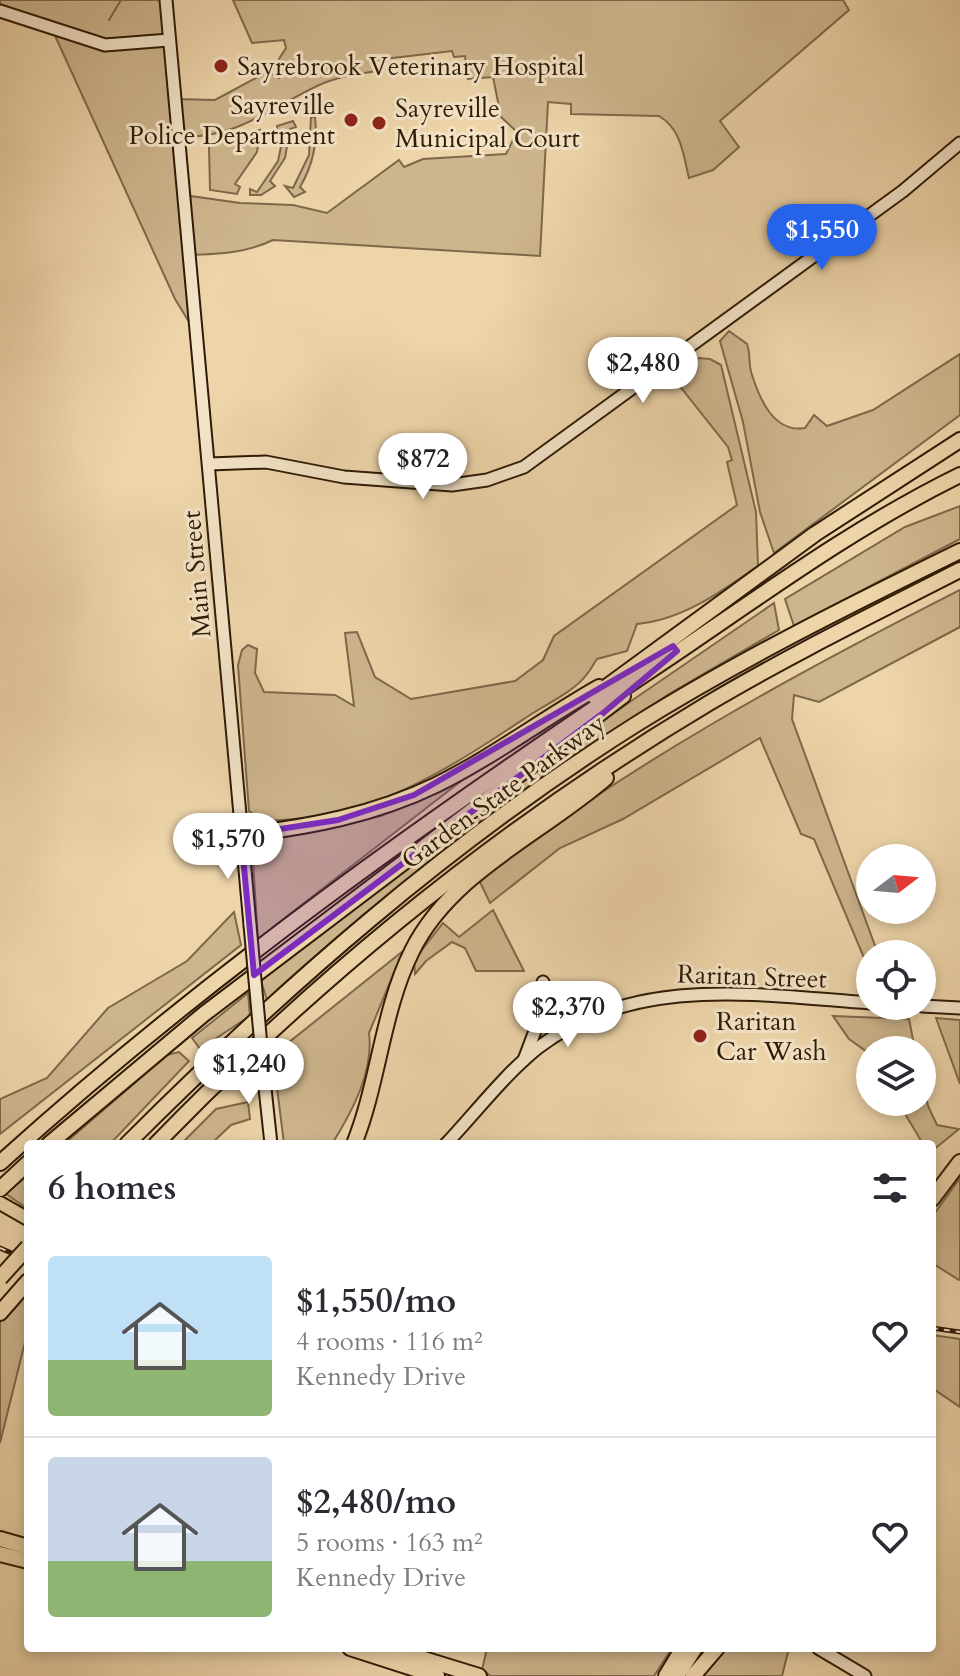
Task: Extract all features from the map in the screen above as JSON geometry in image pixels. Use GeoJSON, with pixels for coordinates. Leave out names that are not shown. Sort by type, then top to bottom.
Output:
{"type":"FeatureCollection","features":[{"type":"Feature","properties":{"kind":"highway","name":"Garden State Parkway"},"geometry":{"type":"LineString","coordinates":[[617,677],[798,546],[960,440]]}},
{"type":"Feature","properties":{"kind":"highway","name":"Garden State Parkway"},"geometry":{"type":"LineString","coordinates":[[25,1140],[260,947],[511,763],[802,565],[960,475]]}},
{"type":"Feature","properties":{"kind":"highway","name":"Garden State Parkway"},"geometry":{"type":"LineString","coordinates":[[131,1140],[293,988],[448,857],[622,733],[760,653],[960,551]]}},
{"type":"Feature","properties":{"kind":"highway","name":"Garden State Parkway"},"geometry":{"type":"LineString","coordinates":[[160,1140],[251,1050],[381,935],[519,829],[642,745],[764,672],[960,570]]}},
{"type":"Feature","properties":{"kind":"highway","name":"Garden State Parkway"},"geometry":{"type":"LineString","coordinates":[[54,1140],[226,996],[602,714],[670,657]]}},
{"type":"Feature","properties":{"kind":"highway"},"geometry":{"type":"LineString","coordinates":[[241,835],[338,820],[414,795],[617,677]]}},
{"type":"Feature","properties":{"kind":"highway"},"geometry":{"type":"LineString","coordinates":[[511,763],[617,677]]}},
{"type":"Feature","properties":{"kind":"highway"},"geometry":{"type":"LineString","coordinates":[[355,1140],[401,977],[424,931],[443,906],[479,873],[591,790],[642,745]]}},
{"type":"Feature","properties":{"kind":"highway"},"geometry":{"type":"LineString","coordinates":[[0,1153],[63,1106]]}},
{"type":"Feature","properties":{"kind":"highway","name":"Garden State Parkway"},"geometry":{"type":"LineString","coordinates":[[0,1163],[24,1141]]}},
{"type":"Feature","properties":{"kind":"highway"},"geometry":{"type":"LineString","coordinates":[[936,1179],[959,1156]]}},
{"type":"Feature","properties":{"kind":"highway"},"geometry":{"type":"LineString","coordinates":[[936,1193],[959,1156]]}},
{"type":"Feature","properties":{"kind":"highway"},"geometry":{"type":"LineString","coordinates":[[0,1189],[24,1167]]}},
{"type":"Feature","properties":{"kind":"highway"},"geometry":{"type":"LineString","coordinates":[[0,1278],[24,1251]]}},
{"type":"Feature","properties":{"kind":"highway"},"geometry":{"type":"LineString","coordinates":[[0,1313],[23,1286]]}},
{"type":"Feature","properties":{"kind":"highway"},"geometry":{"type":"LineString","coordinates":[[0,1539],[24,1546]]}},
{"type":"Feature","properties":{"kind":"highway"},"geometry":{"type":"LineString","coordinates":[[0,1554],[24,1560]]}},
{"type":"Feature","properties":{"kind":"highway"},"geometry":{"type":"LineString","coordinates":[[362,1652],[437,1676]]}},
{"type":"Feature","properties":{"kind":"highway"},"geometry":{"type":"LineString","coordinates":[[400,1652],[479,1676]]}},
{"type":"Feature","properties":{"kind":"highway"},"geometry":{"type":"LineString","coordinates":[[670,1673],[681,1652]]}},
{"type":"Feature","properties":{"kind":"highway"},"geometry":{"type":"LineString","coordinates":[[670,1673],[691,1652]]}},
{"type":"Feature","properties":{"kind":"highway"},"geometry":{"type":"LineString","coordinates":[[693,1676],[714,1652]]}},
{"type":"Feature","properties":{"kind":"main road"},"geometry":{"type":"LineString","coordinates":[[0,1203],[24,1217]]}},
{"type":"Feature","properties":{"kind":"street","name":"Main Street"},"geometry":{"type":"LineString","coordinates":[[166,0],[271,1140]]}},
{"type":"Feature","properties":{"kind":"street"},"geometry":{"type":"LineString","coordinates":[[0,11],[105,45],[169,40]]}},
{"type":"Feature","properties":{"kind":"street"},"geometry":{"type":"LineString","coordinates":[[209,464],[266,462],[357,479],[452,485],[487,480],[524,467],[910,186],[960,143]]}},
{"type":"Feature","properties":{"kind":"street"},"geometry":{"type":"LineString","coordinates":[[522,1064],[538,1023],[543,982]]}},
{"type":"Feature","properties":{"kind":"street","name":"Raritan Street"},"geometry":{"type":"LineString","coordinates":[[450,1140],[522,1064],[552,1038],[580,1022],[634,1001],[664,995],[779,996],[856,1002]]}},
{"type":"Feature","properties":{"kind":"street"},"geometry":{"type":"LineString","coordinates":[[542,998],[555,1016],[580,1022]]}},
{"type":"Feature","properties":{"kind":"street"},"geometry":{"type":"LineString","coordinates":[[936,1007],[960,1008]]}},
{"type":"Feature","properties":{"kind":"street"},"geometry":{"type":"LineString","coordinates":[[825,1652],[865,1676]]}},
{"type":"Feature","properties":{"kind":"street"},"geometry":{"type":"LineString","coordinates":[[409,1655],[463,1676]]}},
{"type":"Feature","properties":{"kind":"highlighted area"},"geometry":{"type":"Polygon","coordinates":[[[673,646],[677,651],[602,714],[254,975],[241,835],[338,820],[414,795],[673,646]]]}},
{"type":"Feature","properties":{"kind":"shaded area"},"geometry":{"type":"Polygon","coordinates":[[[0,0],[166,0],[175,99],[215,100],[267,72],[279,78],[283,72],[279,59],[286,48],[284,40],[252,43],[233,0],[843,0],[849,10],[720,121],[739,147],[713,170],[689,178],[677,135],[659,116],[571,114],[571,104],[548,102],[540,256],[273,240],[243,250],[190,255],[197,335],[175,299],[52,29],[0,11],[0,0]],[[452,51],[376,60],[377,71],[324,83],[235,128],[179,137],[184,195],[240,203],[293,205],[327,213],[399,160],[404,167],[423,159],[506,154],[517,132],[501,117],[493,77],[468,79],[465,56],[454,57],[452,51]]]}},
{"type":"Feature","properties":{"kind":"shaded area"},"geometry":{"type":"Polygon","coordinates":[[[311,117],[315,117],[316,126],[314,153],[300,187],[305,192],[294,197],[285,186],[293,188],[309,155],[311,117]]]}},
{"type":"Feature","properties":{"kind":"shaded area"},"geometry":{"type":"Polygon","coordinates":[[[293,121],[296,127],[290,129],[285,158],[270,181],[275,186],[261,195],[250,195],[250,189],[257,192],[278,161],[284,132],[277,130],[277,126],[293,121]]]}},
{"type":"Feature","properties":{"kind":"shaded area"},"geometry":{"type":"Polygon","coordinates":[[[260,130],[257,152],[235,184],[240,187],[237,194],[210,190],[209,146],[260,130]]]}},
{"type":"Feature","properties":{"kind":"shaded area"},"geometry":{"type":"Polygon","coordinates":[[[729,331],[747,344],[759,395],[770,413],[785,425],[805,428],[814,415],[827,426],[873,410],[960,354],[960,415],[774,553],[760,512],[743,422],[720,341],[729,331]]]}},
{"type":"Feature","properties":{"kind":"shaded area"},"geometry":{"type":"Polygon","coordinates":[[[698,358],[710,359],[721,365],[756,512],[758,566],[685,611],[637,624],[627,651],[597,659],[590,671],[569,691],[420,782],[360,807],[328,815],[271,820],[259,818],[249,811],[238,665],[242,650],[248,645],[257,649],[255,673],[264,692],[335,695],[354,706],[345,633],[357,632],[375,677],[411,699],[515,681],[543,660],[554,636],[737,505],[727,462],[732,460],[728,447],[671,375],[698,358]]]}},
{"type":"Feature","properties":{"kind":"shaded area"},"geometry":{"type":"Polygon","coordinates":[[[960,506],[960,539],[794,626],[785,599],[905,527],[960,506]]]}},
{"type":"Feature","properties":{"kind":"shaded area"},"geometry":{"type":"Polygon","coordinates":[[[960,590],[960,627],[819,702],[794,695],[792,719],[856,894],[856,924],[867,924],[873,940],[857,940],[814,839],[801,834],[760,738],[623,819],[560,848],[490,903],[479,880],[535,838],[652,760],[835,655],[960,590]]]}},
{"type":"Feature","properties":{"kind":"shaded area"},"geometry":{"type":"Polygon","coordinates":[[[774,603],[779,630],[669,694],[596,743],[268,1003],[261,981],[586,732],[774,603]]]}},
{"type":"Feature","properties":{"kind":"shaded area"},"geometry":{"type":"Polygon","coordinates":[[[465,778],[258,940],[252,844],[381,816],[465,778]]]}},
{"type":"Feature","properties":{"kind":"shaded area"},"geometry":{"type":"Polygon","coordinates":[[[493,910],[524,971],[476,971],[465,948],[452,942],[426,961],[415,974],[414,960],[443,923],[459,937],[493,910]]]}},
{"type":"Feature","properties":{"kind":"shaded area"},"geometry":{"type":"Polygon","coordinates":[[[234,912],[241,945],[0,1134],[0,1099],[47,1078],[108,1008],[187,961],[234,912]]]}},
{"type":"Feature","properties":{"kind":"shaded area"},"geometry":{"type":"Polygon","coordinates":[[[403,951],[369,1033],[368,1062],[360,1091],[334,1140],[284,1140],[273,1055],[403,951]]]}},
{"type":"Feature","properties":{"kind":"shaded area"},"geometry":{"type":"Polygon","coordinates":[[[248,993],[250,1016],[200,1049],[192,1038],[248,993]]]}},
{"type":"Feature","properties":{"kind":"shaded area"},"geometry":{"type":"Polygon","coordinates":[[[833,1016],[856,1017],[856,1020],[909,1020],[912,1036],[856,1036],[856,1044],[833,1016]]]}},
{"type":"Feature","properties":{"kind":"shaded area"},"geometry":{"type":"Polygon","coordinates":[[[936,1018],[960,1020],[960,1084],[936,1018]]]}},
{"type":"Feature","properties":{"kind":"shaded area"},"geometry":{"type":"Polygon","coordinates":[[[179,1052],[189,1061],[114,1140],[69,1140],[167,1055],[179,1052]]]}},
{"type":"Feature","properties":{"kind":"shaded area"},"geometry":{"type":"Polygon","coordinates":[[[248,1102],[250,1119],[231,1125],[215,1140],[185,1140],[216,1109],[248,1102]]]}},
{"type":"Feature","properties":{"kind":"shaded area"},"geometry":{"type":"Polygon","coordinates":[[[906,1116],[933,1116],[937,1125],[959,1129],[936,1148],[936,1140],[921,1140],[906,1116]]]}},
{"type":"Feature","properties":{"kind":"shaded area"},"geometry":{"type":"Polygon","coordinates":[[[24,1178],[24,1206],[6,1194],[24,1178]]]}},
{"type":"Feature","properties":{"kind":"shaded area"},"geometry":{"type":"Polygon","coordinates":[[[960,1178],[959,1280],[936,1266],[936,1211],[960,1178]]]}},
{"type":"Feature","properties":{"kind":"shaded area"},"geometry":{"type":"Polygon","coordinates":[[[24,1292],[24,1346],[0,1443],[0,1313],[24,1292]]]}},
{"type":"Feature","properties":{"kind":"shaded area"},"geometry":{"type":"Polygon","coordinates":[[[936,1336],[960,1339],[960,1407],[936,1391],[936,1336]]]}},
{"type":"Feature","properties":{"kind":"shaded area"},"geometry":{"type":"Polygon","coordinates":[[[486,1652],[669,1652],[654,1676],[491,1676],[482,1670],[486,1652]]]}},
{"type":"Feature","properties":{"kind":"shaded area"},"geometry":{"type":"Polygon","coordinates":[[[692,1652],[788,1652],[782,1676],[677,1676],[692,1652]]]}},
{"type":"Feature","properties":{"kind":"waterway"},"geometry":{"type":"LineString","coordinates":[[109,20],[121,0]]}},
{"type":"Feature","properties":{"kind":"railway"},"geometry":{"type":"LineString","coordinates":[[0,1248],[24,1258]]}},
{"type":"Feature","properties":{"kind":"railway"},"geometry":{"type":"LineString","coordinates":[[936,1329],[960,1332]]}},
{"type":"Feature","properties":{"kind":"place","name":"Sayrebrook Veterinary Hospital"},"geometry":{"type":"Point","coordinates":[221,66]}},
{"type":"Feature","properties":{"kind":"place","name":"Sayreville Police Department"},"geometry":{"type":"Point","coordinates":[351,120]}},
{"type":"Feature","properties":{"kind":"place","name":"Sayreville Municipal Court"},"geometry":{"type":"Point","coordinates":[379,123]}},
{"type":"Feature","properties":{"kind":"place","name":"Raritan Car Wash"},"geometry":{"type":"Point","coordinates":[700,1036]}}]}
